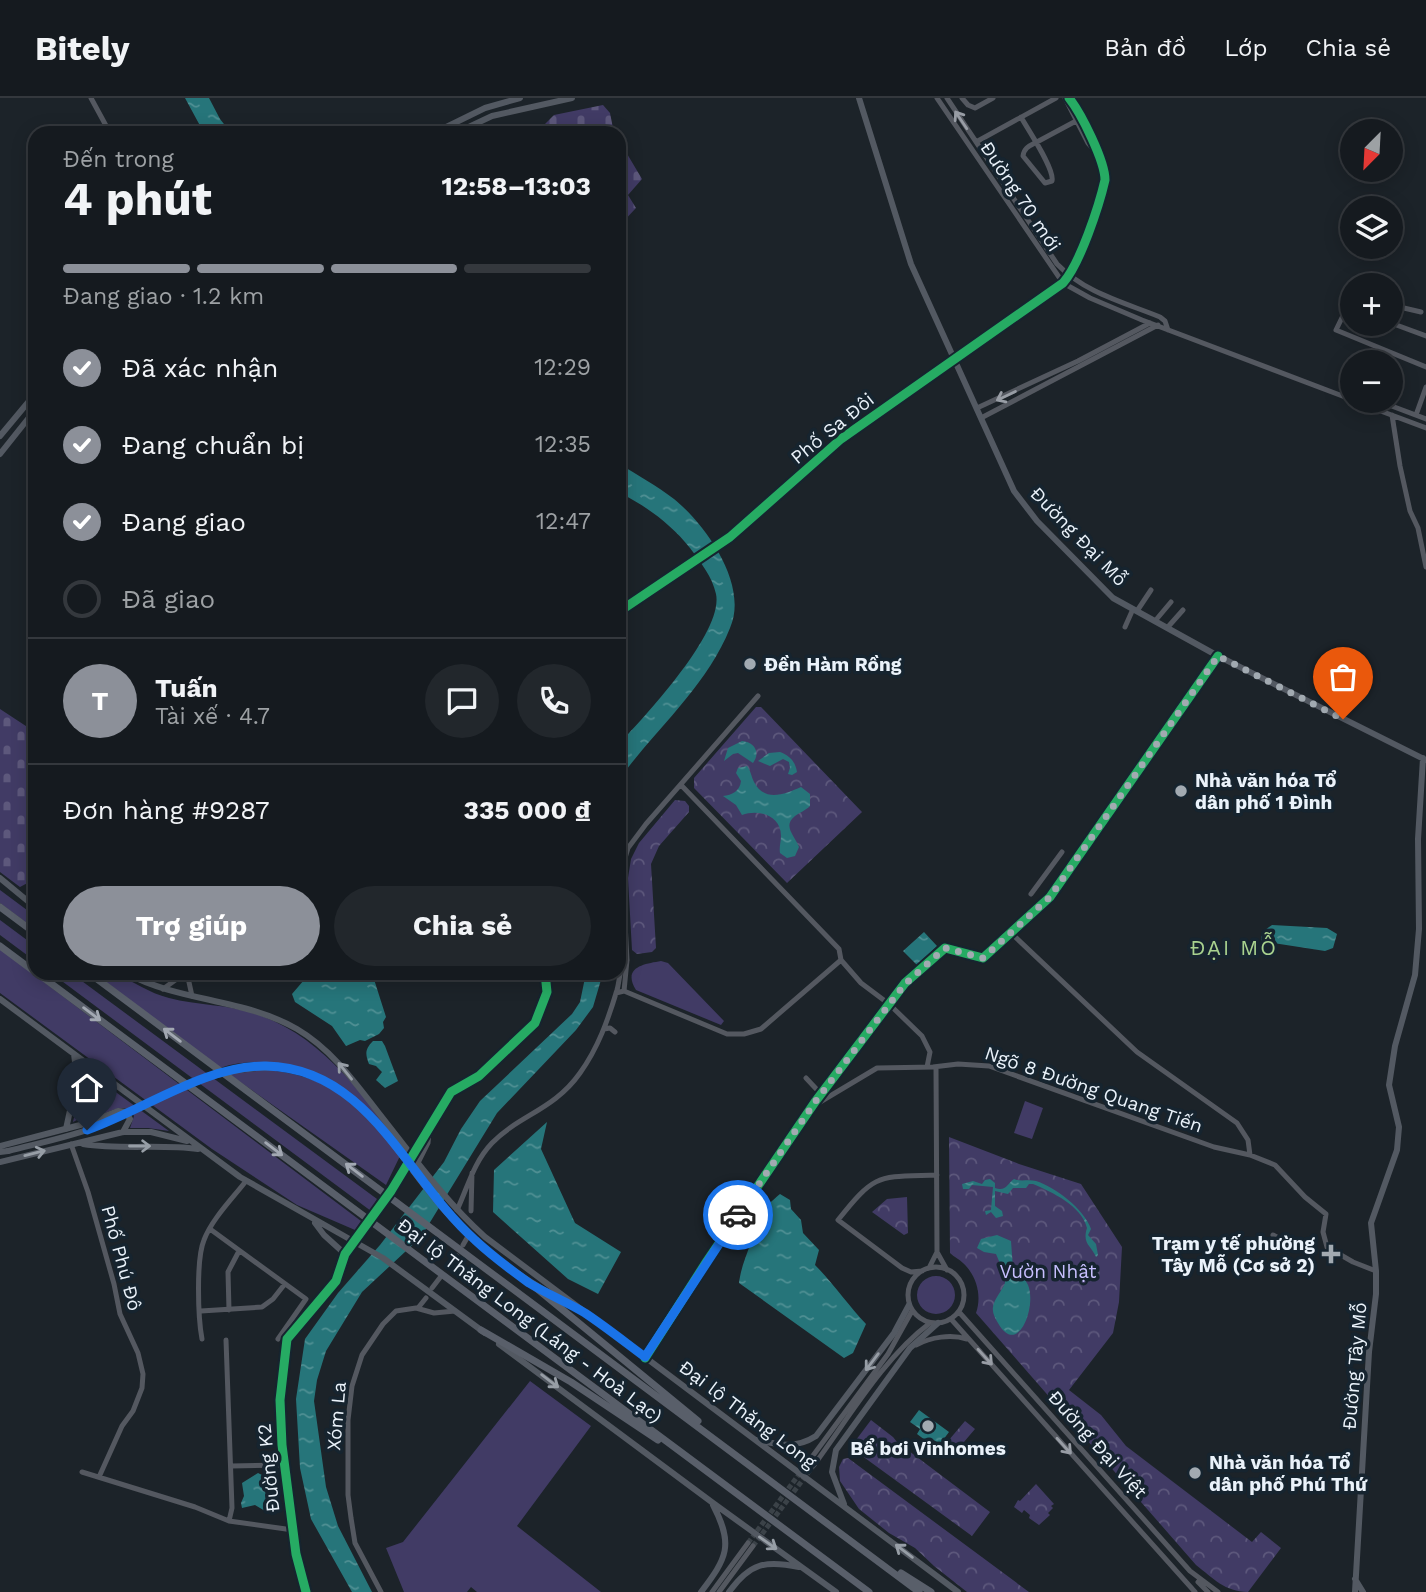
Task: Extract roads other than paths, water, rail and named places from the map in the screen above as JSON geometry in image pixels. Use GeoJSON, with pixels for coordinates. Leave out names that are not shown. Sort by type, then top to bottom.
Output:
{"type":"FeatureCollection","features":[{"type":"Feature","properties":{"kind":"highway"},"geometry":{"type":"LineString","coordinates":[[0,907],[28,928]]}},
{"type":"Feature","properties":{"kind":"highway","name":"Đại lộ Thăng Long (Láng - Hoà Lạc)"},"geometry":{"type":"LineString","coordinates":[[0,946],[28,966]]}},
{"type":"Feature","properties":{"kind":"highway","name":"Đại lộ Thăng Long (Láng - Hoà Lạc)"},"geometry":{"type":"LineString","coordinates":[[47,980],[869,1592]]}},
{"type":"Feature","properties":{"kind":"highway","name":"Đại lộ Thăng Long (Láng - Hoà Lạc)"},"geometry":{"type":"LineString","coordinates":[[98,980],[919,1592]]}},
{"type":"Feature","properties":{"kind":"highway"},"geometry":{"type":"LineString","coordinates":[[530,1283],[772,1481]]}},
{"type":"Feature","properties":{"kind":"highway"},"geometry":{"type":"LineString","coordinates":[[481,1330],[571,1382],[709,1478],[740,1496]]}},
{"type":"Feature","properties":{"kind":"highway"},"geometry":{"type":"LineString","coordinates":[[811,1511],[838,1526],[931,1592]]}},
{"type":"Feature","properties":{"kind":"highway"},"geometry":{"type":"LineString","coordinates":[[819,1555],[863,1592]]}},
{"type":"Feature","properties":{"kind":"main road"},"geometry":{"type":"LineString","coordinates":[[448,126],[485,108],[520,98]]}},
{"type":"Feature","properties":{"kind":"main road"},"geometry":{"type":"LineString","coordinates":[[472,126],[492,117],[572,98]]}},
{"type":"Feature","properties":{"kind":"main road","name":"Đường Đại Mỗ"},"geometry":{"type":"LineString","coordinates":[[859,98],[911,264],[1014,491],[1027,510],[1113,598],[1218,656],[1424,759]]}},
{"type":"Feature","properties":{"kind":"main road"},"geometry":{"type":"LineString","coordinates":[[0,436],[28,402]]}},
{"type":"Feature","properties":{"kind":"main road"},"geometry":{"type":"LineString","coordinates":[[0,454],[28,419]]}},
{"type":"Feature","properties":{"kind":"main road","name":"Đường Tây Mỗ"},"geometry":{"type":"LineString","coordinates":[[1354,1591],[1369,1346],[1376,1294],[1371,1223],[1397,1150],[1399,1126],[1389,1085],[1395,1046],[1415,975],[1419,929],[1418,839],[1424,759]]}},
{"type":"Feature","properties":{"kind":"main road"},"geometry":{"type":"LineString","coordinates":[[0,878],[28,901]]}},
{"type":"Feature","properties":{"kind":"main road","name":"Đại lộ Thăng Long"},"geometry":{"type":"LineString","coordinates":[[142,980],[163,989],[265,1013],[311,1039],[339,1062],[449,1202],[485,1237],[958,1592]]}},
{"type":"Feature","properties":{"kind":"main road"},"geometry":{"type":"LineString","coordinates":[[0,999],[246,1181],[370,1250],[397,1268],[836,1592]]}},
{"type":"Feature","properties":{"kind":"main road"},"geometry":{"type":"LineString","coordinates":[[66,1129],[78,1078],[74,1054]]}},
{"type":"Feature","properties":{"kind":"main road"},"geometry":{"type":"LineString","coordinates":[[84,1124],[97,1110],[100,1096],[98,1083],[86,1063]]}},
{"type":"Feature","properties":{"kind":"main road"},"geometry":{"type":"LineString","coordinates":[[4,1151],[70,1136],[100,1126],[228,1070],[265,1066],[302,1072],[331,1084],[370,1114],[445,1211],[475,1241],[530,1283],[585,1313]]}},
{"type":"Feature","properties":{"kind":"main road"},"geometry":{"type":"LineString","coordinates":[[0,1146],[123,1111],[130,1119],[123,1132]]}},
{"type":"Feature","properties":{"kind":"main road"},"geometry":{"type":"LineString","coordinates":[[0,1162],[123,1132],[151,1132],[192,1143]]}},
{"type":"Feature","properties":{"kind":"main road"},"geometry":{"type":"LineString","coordinates":[[74,1143],[101,1147],[175,1147],[202,1150]]}},
{"type":"Feature","properties":{"kind":"main road"},"geometry":{"type":"LineString","coordinates":[[313,1220],[324,1235],[345,1254]]}},
{"type":"Feature","properties":{"kind":"main road"},"geometry":{"type":"LineString","coordinates":[[755,1439],[791,1446],[800,1445],[816,1436],[911,1308]]}},
{"type":"Feature","properties":{"kind":"main road"},"geometry":{"type":"LineString","coordinates":[[845,1506],[832,1472],[836,1450],[910,1348],[938,1323]]}},
{"type":"Feature","properties":{"kind":"main road"},"geometry":{"type":"LineString","coordinates":[[701,1592],[724,1561],[727,1549],[724,1529],[713,1503]]}},
{"type":"Feature","properties":{"kind":"main road"},"geometry":{"type":"LineString","coordinates":[[729,1592],[743,1574],[760,1565],[777,1563],[804,1568]]}},
{"type":"Feature","properties":{"kind":"main road"},"geometry":{"type":"LineString","coordinates":[[1355,1578],[1363,1592]]}},
{"type":"Feature","properties":{"kind":"street"},"geometry":{"type":"LineString","coordinates":[[91,98],[106,126]]}},
{"type":"Feature","properties":{"kind":"street","name":"Đường 70 mới"},"geometry":{"type":"LineString","coordinates":[[937,98],[1063,284],[1150,323],[1340,395]]}},
{"type":"Feature","properties":{"kind":"street","name":"Đường 70 mới"},"geometry":{"type":"LineString","coordinates":[[947,98],[1057,264],[1086,288],[1162,319]]}},
{"type":"Feature","properties":{"kind":"street"},"geometry":{"type":"LineString","coordinates":[[962,98],[975,108],[993,98]]}},
{"type":"Feature","properties":{"kind":"street"},"geometry":{"type":"LineString","coordinates":[[976,142],[1056,98]]}},
{"type":"Feature","properties":{"kind":"street"},"geometry":{"type":"LineString","coordinates":[[1067,98],[1076,121],[1095,150]]}},
{"type":"Feature","properties":{"kind":"street"},"geometry":{"type":"LineString","coordinates":[[1067,98],[1093,139],[1095,150]]}},
{"type":"Feature","properties":{"kind":"street"},"geometry":{"type":"LineString","coordinates":[[1021,117],[1035,143],[1052,172],[1054,177],[1049,183],[1041,181],[1023,156],[1027,148],[1035,143],[1076,121]]}},
{"type":"Feature","properties":{"kind":"street","name":"Phố Sa Đôi"},"geometry":{"type":"LineString","coordinates":[[626,607],[734,533],[841,439],[1063,284],[1069,276],[1105,180],[1105,171],[1095,150]]}},
{"type":"Feature","properties":{"kind":"street"},"geometry":{"type":"LineString","coordinates":[[1403,308],[1421,312]]}},
{"type":"Feature","properties":{"kind":"street"},"geometry":{"type":"LineString","coordinates":[[977,408],[1162,319]]}},
{"type":"Feature","properties":{"kind":"street"},"geometry":{"type":"LineString","coordinates":[[981,418],[1158,325],[1162,319]]}},
{"type":"Feature","properties":{"kind":"street"},"geometry":{"type":"LineString","coordinates":[[1162,319],[1168,330]]}},
{"type":"Feature","properties":{"kind":"street"},"geometry":{"type":"LineString","coordinates":[[1403,327],[1426,336]]}},
{"type":"Feature","properties":{"kind":"street"},"geometry":{"type":"LineString","coordinates":[[1351,336],[1426,367]]}},
{"type":"Feature","properties":{"kind":"street"},"geometry":{"type":"LineString","coordinates":[[1416,415],[1426,387]]}},
{"type":"Feature","properties":{"kind":"street","name":"Đường 70 mới"},"geometry":{"type":"LineString","coordinates":[[1403,410],[1426,419]]}},
{"type":"Feature","properties":{"kind":"street","name":"Đường 70 mới"},"geometry":{"type":"LineString","coordinates":[[1387,413],[1426,428]]}},
{"type":"Feature","properties":{"kind":"street"},"geometry":{"type":"LineString","coordinates":[[1392,415],[1410,511],[1418,528],[1426,567]]}},
{"type":"Feature","properties":{"kind":"street"},"geometry":{"type":"LineString","coordinates":[[1125,626],[1152,590]]}},
{"type":"Feature","properties":{"kind":"street"},"geometry":{"type":"LineString","coordinates":[[1155,621],[1171,602]]}},
{"type":"Feature","properties":{"kind":"street"},"geometry":{"type":"LineString","coordinates":[[1167,628],[1183,610]]}},
{"type":"Feature","properties":{"kind":"street"},"geometry":{"type":"LineString","coordinates":[[645,1357],[821,1094],[905,983],[945,948],[979,959],[987,956],[1050,897],[1218,656]]}},
{"type":"Feature","properties":{"kind":"street"},"geometry":{"type":"LineString","coordinates":[[626,855],[632,841],[758,696]]}},
{"type":"Feature","properties":{"kind":"street"},"geometry":{"type":"LineString","coordinates":[[681,785],[839,949],[841,960],[869,990],[889,1004],[922,1036],[930,1052],[928,1068]]}},
{"type":"Feature","properties":{"kind":"street"},"geometry":{"type":"LineString","coordinates":[[1031,894],[1062,852]]}},
{"type":"Feature","properties":{"kind":"street"},"geometry":{"type":"LineString","coordinates":[[1012,934],[1138,1052],[1237,1122],[1248,1140],[1250,1155]]}},
{"type":"Feature","properties":{"kind":"street"},"geometry":{"type":"LineString","coordinates":[[626,944],[626,970]]}},
{"type":"Feature","properties":{"kind":"street"},"geometry":{"type":"LineString","coordinates":[[616,993],[624,991],[726,1034],[749,1034],[761,1029],[841,960]]}},
{"type":"Feature","properties":{"kind":"street"},"geometry":{"type":"LineString","coordinates":[[163,989],[176,980]]}},
{"type":"Feature","properties":{"kind":"street"},"geometry":{"type":"LineString","coordinates":[[188,980],[192,996]]}},
{"type":"Feature","properties":{"kind":"street"},"geometry":{"type":"LineString","coordinates":[[416,1149],[451,1092],[479,1076],[535,1023],[547,992],[546,980]]}},
{"type":"Feature","properties":{"kind":"street"},"geometry":{"type":"LineString","coordinates":[[457,1210],[467,1181],[492,1143],[562,1095],[597,1048],[619,980]]}},
{"type":"Feature","properties":{"kind":"street"},"geometry":{"type":"LineString","coordinates":[[624,991],[625,980]]}},
{"type":"Feature","properties":{"kind":"street"},"geometry":{"type":"LineString","coordinates":[[604,1029],[610,1028],[615,1032]]}},
{"type":"Feature","properties":{"kind":"street","name":"Ngõ 8 Đường Quang Tiến"},"geometry":{"type":"LineString","coordinates":[[812,1107],[877,1068],[928,1068],[958,1064],[989,1066],[1214,1147],[1250,1155],[1275,1166],[1326,1214],[1323,1232],[1329,1250],[1376,1271]]}},
{"type":"Feature","properties":{"kind":"street"},"geometry":{"type":"LineString","coordinates":[[929,1268],[937,1252],[936,1067]]}},
{"type":"Feature","properties":{"kind":"street"},"geometry":{"type":"LineString","coordinates":[[806,1078],[821,1094]]}},
{"type":"Feature","properties":{"kind":"street"},"geometry":{"type":"LineString","coordinates":[[418,1163],[428,1143],[429,1129]]}},
{"type":"Feature","properties":{"kind":"street","name":"Phố Phú Đô"},"geometry":{"type":"LineString","coordinates":[[74,1143],[120,1314],[138,1353],[143,1374],[142,1388],[133,1411],[122,1426],[99,1477]]}},
{"type":"Feature","properties":{"kind":"street"},"geometry":{"type":"LineString","coordinates":[[391,1191],[404,1167]]}},
{"type":"Feature","properties":{"kind":"street"},"geometry":{"type":"LineString","coordinates":[[471,1211],[472,1174]]}},
{"type":"Feature","properties":{"kind":"street"},"geometry":{"type":"LineString","coordinates":[[937,1175],[888,1177],[877,1181],[862,1189],[838,1220],[902,1268],[911,1272],[929,1268],[947,1270]]}},
{"type":"Feature","properties":{"kind":"street"},"geometry":{"type":"LineString","coordinates":[[202,1339],[200,1256],[204,1240],[246,1181]]}},
{"type":"Feature","properties":{"kind":"street"},"geometry":{"type":"LineString","coordinates":[[377,1212],[382,1204]]}},
{"type":"Feature","properties":{"kind":"street"},"geometry":{"type":"LineString","coordinates":[[359,1235],[368,1224]]}},
{"type":"Feature","properties":{"kind":"street"},"geometry":{"type":"LineString","coordinates":[[210,1228],[306,1299],[278,1339]]}},
{"type":"Feature","properties":{"kind":"street"},"geometry":{"type":"LineString","coordinates":[[1273,1235],[1293,1246]]}},
{"type":"Feature","properties":{"kind":"street"},"geometry":{"type":"LineString","coordinates":[[463,1245],[467,1238]]}},
{"type":"Feature","properties":{"kind":"street"},"geometry":{"type":"LineString","coordinates":[[345,1254],[350,1247]]}},
{"type":"Feature","properties":{"kind":"street"},"geometry":{"type":"LineString","coordinates":[[229,1310],[228,1272],[239,1251]]}},
{"type":"Feature","properties":{"kind":"street"},"geometry":{"type":"LineString","coordinates":[[902,1268],[909,1284],[907,1297],[911,1308],[923,1321],[938,1323],[951,1319],[959,1311],[964,1295],[958,1278],[947,1270],[937,1252]]}},
{"type":"Feature","properties":{"kind":"street","name":"Đường K2"},"geometry":{"type":"LineString","coordinates":[[306,1592],[293,1531],[284,1465],[280,1400],[287,1339],[337,1281],[345,1254]]}},
{"type":"Feature","properties":{"kind":"street"},"geometry":{"type":"LineString","coordinates":[[451,1262],[457,1256]]}},
{"type":"Feature","properties":{"kind":"street"},"geometry":{"type":"LineString","coordinates":[[909,1284],[922,1271]]}},
{"type":"Feature","properties":{"kind":"street"},"geometry":{"type":"LineString","coordinates":[[432,1288],[442,1275]]}},
{"type":"Feature","properties":{"kind":"street"},"geometry":{"type":"LineString","coordinates":[[201,1311],[262,1307],[273,1299],[284,1285]]}},
{"type":"Feature","properties":{"kind":"street"},"geometry":{"type":"LineString","coordinates":[[418,1308],[426,1297]]}},
{"type":"Feature","properties":{"kind":"street","name":"Xóm La"},"geometry":{"type":"LineString","coordinates":[[381,1592],[355,1543],[351,1518],[348,1445],[352,1386],[362,1354],[383,1324],[396,1311],[418,1308],[434,1313],[456,1311]]}},
{"type":"Feature","properties":{"kind":"street"},"geometry":{"type":"LineString","coordinates":[[911,1308],[888,1354],[811,1463],[892,1358],[912,1336],[930,1323]]}},
{"type":"Feature","properties":{"kind":"street","name":"Đường Đại Việt"},"geometry":{"type":"LineString","coordinates":[[959,1311],[1190,1571],[1218,1592]]}},
{"type":"Feature","properties":{"kind":"street","name":"Đường Đại Việt"},"geometry":{"type":"LineString","coordinates":[[951,1319],[1195,1592]]}},
{"type":"Feature","properties":{"kind":"street"},"geometry":{"type":"LineString","coordinates":[[910,1348],[941,1337],[970,1340]]}},
{"type":"Feature","properties":{"kind":"street"},"geometry":{"type":"LineString","coordinates":[[226,1340],[232,1508],[229,1521]]}},
{"type":"Feature","properties":{"kind":"street"},"geometry":{"type":"LineString","coordinates":[[1018,1395],[1026,1388]]}},
{"type":"Feature","properties":{"kind":"street"},"geometry":{"type":"LineString","coordinates":[[231,1466],[284,1465]]}},
{"type":"Feature","properties":{"kind":"street"},"geometry":{"type":"LineString","coordinates":[[82,1472],[195,1507],[229,1521],[293,1531]]}},
{"type":"Feature","properties":{"kind":"street"},"geometry":{"type":"LineString","coordinates":[[712,1592],[751,1544],[719,1592]]}},
{"type":"Feature","properties":{"kind":"street"},"geometry":{"type":"LineString","coordinates":[[1190,1571],[1208,1592]]}},
{"type":"Feature","properties":{"kind":"water"},"geometry":{"type":"Polygon","coordinates":[[[185,98],[209,98],[226,126],[200,126],[185,98]]]}},
{"type":"Feature","properties":{"kind":"water"},"geometry":{"type":"Polygon","coordinates":[[[626,468],[674,499],[699,524],[721,557],[729,575],[734,593],[734,611],[730,628],[708,669],[626,770],[626,736],[696,651],[708,630],[715,610],[716,594],[706,570],[683,539],[658,516],[626,496],[626,468]]]}},
{"type":"Feature","properties":{"kind":"water"},"geometry":{"type":"Polygon","coordinates":[[[742,741],[755,748],[753,763],[738,753],[724,761],[728,748],[742,741]]]}},
{"type":"Feature","properties":{"kind":"water"},"geometry":{"type":"Polygon","coordinates":[[[780,752],[792,759],[797,772],[788,774],[789,762],[783,759],[770,766],[758,761],[769,753],[780,752]]]}},
{"type":"Feature","properties":{"kind":"water"},"geometry":{"type":"Polygon","coordinates":[[[747,766],[754,782],[764,793],[776,795],[801,787],[810,794],[810,806],[791,820],[789,827],[799,847],[795,856],[787,858],[780,853],[780,829],[773,819],[761,813],[742,815],[736,805],[723,796],[737,790],[741,781],[736,773],[738,768],[747,766]]]}},
{"type":"Feature","properties":{"kind":"water"},"geometry":{"type":"Polygon","coordinates":[[[1272,925],[1327,928],[1337,934],[1333,948],[1325,951],[1261,941],[1262,932],[1272,925]]]}},
{"type":"Feature","properties":{"kind":"water"},"geometry":{"type":"Polygon","coordinates":[[[924,932],[937,946],[917,965],[903,951],[924,932]]]}},
{"type":"Feature","properties":{"kind":"water"},"geometry":{"type":"Polygon","coordinates":[[[304,980],[374,980],[386,1017],[384,1028],[379,1034],[365,1041],[360,1040],[346,1046],[332,1026],[295,1002],[292,994],[304,980]]]}},
{"type":"Feature","properties":{"kind":"water"},"geometry":{"type":"Polygon","coordinates":[[[585,980],[601,980],[593,1007],[576,1030],[497,1113],[421,1237],[362,1292],[326,1351],[314,1401],[326,1487],[338,1526],[372,1592],[352,1592],[311,1519],[300,1468],[296,1399],[305,1339],[338,1293],[380,1245],[444,1162],[461,1129],[480,1101],[572,1014],[580,1002],[585,980]]]}},
{"type":"Feature","properties":{"kind":"water"},"geometry":{"type":"Polygon","coordinates":[[[373,1041],[382,1041],[398,1081],[385,1088],[376,1080],[382,1072],[369,1064],[367,1057],[367,1049],[373,1041]]]}},
{"type":"Feature","properties":{"kind":"water"},"geometry":{"type":"Polygon","coordinates":[[[547,1122],[541,1149],[575,1223],[621,1252],[598,1294],[568,1279],[493,1212],[494,1170],[547,1122]]]}},
{"type":"Feature","properties":{"kind":"water"},"geometry":{"type":"Polygon","coordinates":[[[990,1179],[995,1183],[995,1188],[999,1189],[1014,1179],[1036,1181],[1060,1194],[1076,1207],[1087,1221],[1091,1229],[1088,1235],[1096,1244],[1098,1255],[1096,1257],[1086,1241],[1087,1228],[1079,1213],[1057,1196],[1033,1184],[1026,1188],[1013,1188],[1008,1194],[995,1191],[995,1206],[1002,1211],[1003,1216],[996,1218],[991,1212],[986,1215],[985,1211],[991,1210],[993,1187],[972,1185],[969,1189],[963,1189],[962,1184],[973,1181],[982,1184],[990,1179]]]}},
{"type":"Feature","properties":{"kind":"water"},"geometry":{"type":"Polygon","coordinates":[[[780,1194],[790,1200],[791,1209],[801,1220],[803,1233],[819,1250],[815,1265],[866,1324],[853,1353],[844,1358],[739,1283],[759,1217],[780,1194]]]}},
{"type":"Feature","properties":{"kind":"water"},"geometry":{"type":"Polygon","coordinates":[[[997,1235],[1011,1241],[1013,1269],[1027,1283],[1030,1294],[1024,1325],[1019,1332],[1012,1335],[1005,1332],[993,1311],[995,1301],[1005,1283],[1005,1275],[996,1254],[977,1248],[981,1239],[997,1235]]]}},
{"type":"Feature","properties":{"kind":"water","name":"Bể bơi Vinhomes"},"geometry":{"type":"Polygon","coordinates":[[[919,1410],[949,1432],[940,1444],[932,1439],[929,1443],[917,1434],[920,1429],[910,1422],[919,1410]]]}},
{"type":"Feature","properties":{"kind":"water"},"geometry":{"type":"Polygon","coordinates":[[[258,1473],[268,1478],[266,1490],[271,1501],[270,1507],[265,1511],[255,1505],[242,1508],[241,1503],[244,1496],[242,1483],[258,1473]]]}},
{"type":"Feature","properties":{"kind":"tunnel"},"geometry":{"type":"LineString","coordinates":[[748,1543],[809,1461]]}},
{"type":"Feature","properties":{"kind":"tunnel"},"geometry":{"type":"LineString","coordinates":[[753,1546],[814,1465]]}},
{"type":"Feature","properties":{"kind":"place","name":"Đền Hàm Rồng"},"geometry":{"type":"Point","coordinates":[750,664]}},
{"type":"Feature","properties":{"kind":"place","name":"Nhà văn hóa Tổ dân phố 1 Đình"},"geometry":{"type":"Point","coordinates":[1181,791]}},
{"type":"Feature","properties":{"kind":"place","name":"Trạm y tế phường Tây Mỗ (Cơ sở 2)"},"geometry":{"type":"Point","coordinates":[1331,1254]}},
{"type":"Feature","properties":{"kind":"place","name":"Bể bơi Vinhomes"},"geometry":{"type":"Point","coordinates":[928,1426]}},
{"type":"Feature","properties":{"kind":"place","name":"Nhà văn hóa Tổ dân phố Phú Thứ"},"geometry":{"type":"Point","coordinates":[1195,1473]}},
{"type":"Feature","properties":{"kind":"district","name":"ĐẠI MỖ"},"geometry":{"type":"Point","coordinates":[1234,948]}},
{"type":"Feature","properties":{"kind":"park label","name":"Vườn Nhật"},"geometry":{"type":"Point","coordinates":[1048,1271]}}]}
